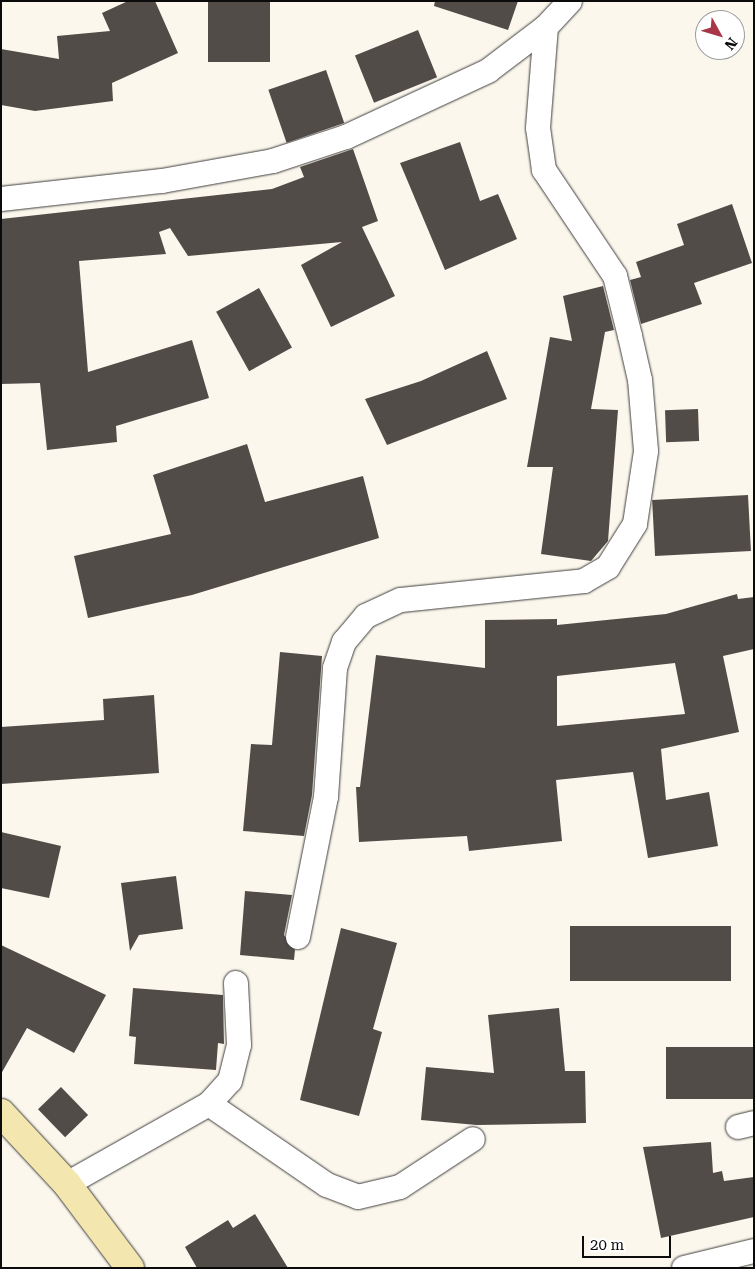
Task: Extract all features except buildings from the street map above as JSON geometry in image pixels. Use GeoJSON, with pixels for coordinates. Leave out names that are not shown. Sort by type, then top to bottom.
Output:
{"type":"FeatureCollection","features":[{"type":"Feature","properties":{"kind":"street"},"geometry":{"type":"LineString","coordinates":[[1,199],[162,181],[274,160],[346,137],[488,71],[546,28],[570,1]]}},
{"type":"Feature","properties":{"kind":"street"},"geometry":{"type":"LineString","coordinates":[[298,937],[326,797],[335,668],[344,642],[366,616],[401,600],[584,582],[608,567],[635,524],[646,451],[640,380],[614,276],[544,170],[538,128],[546,28]]}},
{"type":"Feature","properties":{"kind":"street"},"geometry":{"type":"LineString","coordinates":[[67,1184],[209,1104],[230,1081],[239,1045],[236,983]]}},
{"type":"Feature","properties":{"kind":"street"},"geometry":{"type":"LineString","coordinates":[[209,1104],[327,1185],[358,1197],[400,1187],[473,1139]]}},
{"type":"Feature","properties":{"kind":"street"},"geometry":{"type":"LineString","coordinates":[[1,1113],[67,1184],[130,1268]]}},
{"type":"Feature","properties":{"kind":"street"},"geometry":{"type":"LineString","coordinates":[[684,1268],[754,1251]]}}]}
